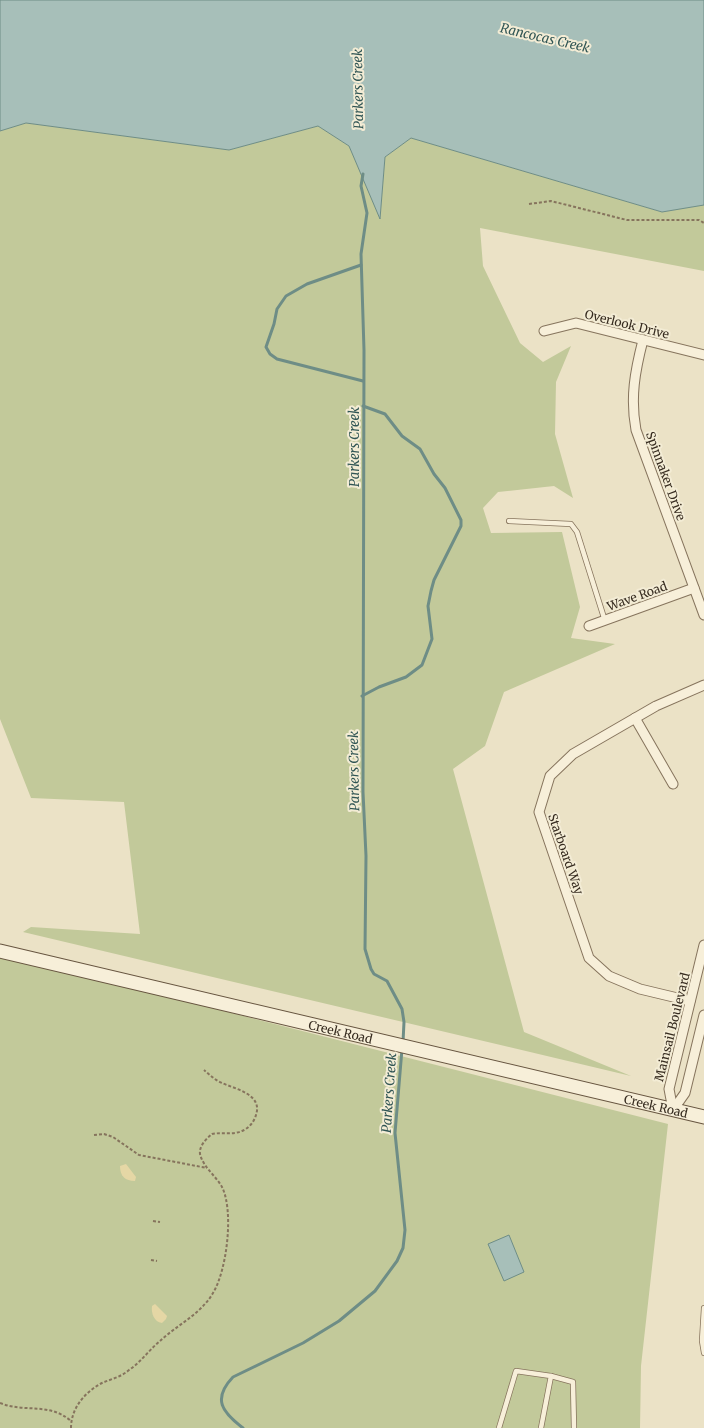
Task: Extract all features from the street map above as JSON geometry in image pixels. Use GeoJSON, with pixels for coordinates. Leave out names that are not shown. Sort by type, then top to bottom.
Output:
{"type":"FeatureCollection","features":[{"type":"Feature","properties":{"kind":"main road","name":"Creek Road"},"geometry":{"type":"LineString","coordinates":[[0,951],[704,1117]]}},
{"type":"Feature","properties":{"kind":"street","name":"Overlook Drive"},"geometry":{"type":"LineString","coordinates":[[544,331],[576,323],[704,355]]}},
{"type":"Feature","properties":{"kind":"street","name":"Spinnaker Drive"},"geometry":{"type":"LineString","coordinates":[[643,340],[633,384],[634,418],[636,430],[704,615]]}},
{"type":"Feature","properties":{"kind":"street","name":"Wave Road"},"geometry":{"type":"LineString","coordinates":[[589,626],[694,588]]}},
{"type":"Feature","properties":{"kind":"street","name":"Starboard Way"},"geometry":{"type":"LineString","coordinates":[[690,1001],[640,989],[609,976],[589,958],[539,812],[550,776],[573,754],[656,706],[704,685]]}},
{"type":"Feature","properties":{"kind":"street"},"geometry":{"type":"LineString","coordinates":[[635,718],[673,784]]}},
{"type":"Feature","properties":{"kind":"street","name":"Mainsail Boulevard"},"geometry":{"type":"LineString","coordinates":[[673,1110],[669,1089],[704,945]]}},
{"type":"Feature","properties":{"kind":"street"},"geometry":{"type":"LineString","coordinates":[[673,1110],[685,1093],[704,1015]]}},
{"type":"Feature","properties":{"kind":"lane"},"geometry":{"type":"LineString","coordinates":[[509,521],[571,524],[577,532],[605,621]]}},
{"type":"Feature","properties":{"kind":"lane"},"geometry":{"type":"LineString","coordinates":[[704,1308],[702,1341],[704,1353]]}},
{"type":"Feature","properties":{"kind":"lane"},"geometry":{"type":"LineString","coordinates":[[500,1428],[516,1371],[551,1376],[573,1382],[574,1428]]}},
{"type":"Feature","properties":{"kind":"lane"},"geometry":{"type":"LineString","coordinates":[[541,1428],[551,1376]]}},
{"type":"Feature","properties":{"kind":"path"},"geometry":{"type":"LineString","coordinates":[[529,204],[551,201],[627,220],[699,220],[704,223]]}},
{"type":"Feature","properties":{"kind":"path"},"geometry":{"type":"LineString","coordinates":[[72,1428],[71,1421],[76,1408],[88,1393],[103,1383],[120,1377],[129,1371],[159,1341],[195,1314],[212,1295],[218,1285],[226,1258],[227,1203],[221,1186],[200,1154],[203,1143],[208,1137],[218,1133],[237,1133],[244,1130],[252,1123],[257,1112],[255,1102],[247,1093],[219,1082],[204,1070]]}},
{"type":"Feature","properties":{"kind":"path"},"geometry":{"type":"LineString","coordinates":[[94,1135],[104,1134],[113,1137],[139,1155],[208,1168]]}},
{"type":"Feature","properties":{"kind":"path"},"geometry":{"type":"LineString","coordinates":[[153,1221],[160,1222]]}},
{"type":"Feature","properties":{"kind":"path"},"geometry":{"type":"LineString","coordinates":[[151,1260],[157,1261]]}},
{"type":"Feature","properties":{"kind":"path"},"geometry":{"type":"LineString","coordinates":[[0,1403],[20,1408],[53,1410],[71,1421]]}},
{"type":"Feature","properties":{"kind":"green space"},"geometry":{"type":"Polygon","coordinates":[[[26,123],[229,150],[318,126],[349,146],[380,218],[385,157],[411,138],[662,212],[704,205],[704,271],[480,228],[483,266],[520,343],[543,362],[571,346],[556,382],[555,434],[573,498],[554,486],[498,492],[483,508],[491,533],[562,532],[580,607],[571,638],[615,644],[504,692],[485,746],[453,769],[524,1032],[631,1076],[23,932],[31,927],[140,934],[124,802],[31,798],[0,719],[0,131],[26,123]]]}},
{"type":"Feature","properties":{"kind":"green space"},"geometry":{"type":"Polygon","coordinates":[[[0,954],[668,1124],[641,1366],[640,1428],[0,1428],[0,954]]]}},
{"type":"Feature","properties":{"kind":"sand"},"geometry":{"type":"Polygon","coordinates":[[[126,1164],[136,1177],[135,1181],[128,1180],[122,1175],[120,1166],[126,1164]]]}},
{"type":"Feature","properties":{"kind":"sand"},"geometry":{"type":"Polygon","coordinates":[[[155,1304],[167,1316],[162,1323],[155,1319],[153,1314],[152,1306],[155,1304]]]}},
{"type":"Feature","properties":{"kind":"water","name":"Rancocas Creek"},"geometry":{"type":"Polygon","coordinates":[[[0,0],[704,0],[704,205],[662,212],[411,138],[385,157],[380,219],[349,146],[318,126],[229,150],[26,123],[0,131],[0,0]]]}},
{"type":"Feature","properties":{"kind":"water"},"geometry":{"type":"Polygon","coordinates":[[[509,1235],[524,1272],[504,1281],[488,1244],[509,1235]]]}},
{"type":"Feature","properties":{"kind":"waterway","name":"Parkers Creek"},"geometry":{"type":"LineString","coordinates":[[363,174],[361,186],[367,213],[361,254],[364,350],[363,792],[366,856],[365,949],[374,974],[387,981],[402,1009],[404,1022],[403,1042]]}},
{"type":"Feature","properties":{"kind":"waterway"},"geometry":{"type":"LineString","coordinates":[[361,265],[307,284],[286,296],[277,309],[274,324],[266,347],[270,354],[277,359],[363,381]]}},
{"type":"Feature","properties":{"kind":"waterway"},"geometry":{"type":"LineString","coordinates":[[362,696],[379,687],[406,677],[422,665],[432,639],[428,606],[434,580],[461,526],[461,520],[445,488],[434,474],[420,449],[402,436],[385,414],[363,406]]}},
{"type":"Feature","properties":{"kind":"waterway","name":"Parkers Creek"},"geometry":{"type":"LineString","coordinates":[[243,1428],[225,1411],[222,1405],[221,1399],[223,1392],[233,1377],[303,1343],[339,1321],[375,1291],[397,1261],[403,1248],[405,1230],[395,1133],[402,1049]]}}]}
